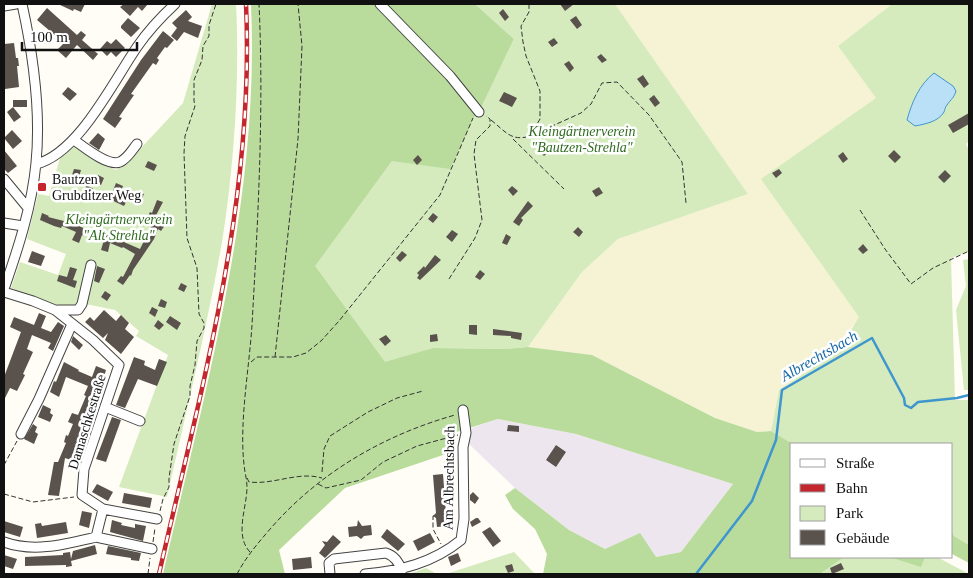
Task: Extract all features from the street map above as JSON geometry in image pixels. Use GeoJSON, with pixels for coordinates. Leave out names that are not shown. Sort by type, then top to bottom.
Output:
{"type":"FeatureCollection","features":[{"type":"Feature","properties":{"kind":"street"},"geometry":{"type":"LineString","coordinates":[[4,6],[16,4]]}},
{"type":"Feature","properties":{"kind":"street"},"geometry":{"type":"LineString","coordinates":[[4,291],[24,226],[36,164],[36,111],[32,55],[22,4]]}},
{"type":"Feature","properties":{"kind":"street"},"geometry":{"type":"LineString","coordinates":[[36,164],[44,162],[74,140],[137,46],[152,26],[175,4]]}},
{"type":"Feature","properties":{"kind":"street"},"geometry":{"type":"LineString","coordinates":[[380,4],[450,76],[479,112]]}},
{"type":"Feature","properties":{"kind":"street"},"geometry":{"type":"LineString","coordinates":[[74,140],[108,162],[115,163],[120,162],[129,155],[137,144]]}},
{"type":"Feature","properties":{"kind":"street"},"geometry":{"type":"LineString","coordinates":[[4,179],[28,208]]}},
{"type":"Feature","properties":{"kind":"street"},"geometry":{"type":"LineString","coordinates":[[4,223],[24,226]]}},
{"type":"Feature","properties":{"kind":"street"},"geometry":{"type":"LineString","coordinates":[[55,310],[78,310],[82,304],[91,265]]}},
{"type":"Feature","properties":{"kind":"street","name":"Damaschkestraße"},"geometry":{"type":"LineString","coordinates":[[4,291],[55,310],[66,317],[119,365],[84,469],[82,495]]}},
{"type":"Feature","properties":{"kind":"street"},"geometry":{"type":"LineString","coordinates":[[21,434],[39,399],[72,324]]}},
{"type":"Feature","properties":{"kind":"street"},"geometry":{"type":"LineString","coordinates":[[105,407],[140,421]]}},
{"type":"Feature","properties":{"kind":"street","name":"Am Albrechtsbach"},"geometry":{"type":"LineString","coordinates":[[365,574],[402,570],[444,552],[461,540],[463,534],[463,447],[466,433],[463,412]]}},
{"type":"Feature","properties":{"kind":"street"},"geometry":{"type":"LineString","coordinates":[[82,495],[103,509],[157,519]]}},
{"type":"Feature","properties":{"kind":"street"},"geometry":{"type":"LineString","coordinates":[[96,537],[103,509]]}},
{"type":"Feature","properties":{"kind":"street"},"geometry":{"type":"LineString","coordinates":[[4,542],[21,548],[45,547],[96,537],[152,549]]}},
{"type":"Feature","properties":{"kind":"street"},"geometry":{"type":"LineString","coordinates":[[330,574],[329,564],[334,559],[386,553],[392,554],[402,570]]}},
{"type":"Feature","properties":{"kind":"path"},"geometry":{"type":"LineString","coordinates":[[148,574],[157,519],[160,516],[163,499],[169,486],[174,444],[190,396],[198,341],[204,328],[204,322],[199,314],[198,268],[188,238],[184,153],[185,136],[195,106],[194,80],[202,60],[203,46],[208,36],[216,4]]}},
{"type":"Feature","properties":{"kind":"path"},"geometry":{"type":"LineString","coordinates":[[250,552],[242,538],[247,486],[242,454],[250,362],[258,216],[260,149],[258,4]]}},
{"type":"Feature","properties":{"kind":"path"},"geometry":{"type":"LineString","coordinates":[[275,357],[298,139],[302,46],[298,4]]}},
{"type":"Feature","properties":{"kind":"path"},"geometry":{"type":"LineString","coordinates":[[529,4],[529,12],[522,26],[523,42],[526,56],[540,91],[540,119],[530,136]]}},
{"type":"Feature","properties":{"kind":"path"},"geometry":{"type":"LineString","coordinates":[[513,138],[520,139],[530,136],[581,113],[591,104],[602,83],[617,82],[650,115],[682,162],[686,202]]}},
{"type":"Feature","properties":{"kind":"path"},"geometry":{"type":"LineString","coordinates":[[250,362],[257,357],[293,357],[306,353],[321,341],[440,195],[475,115],[479,112],[513,138],[564,189]]}},
{"type":"Feature","properties":{"kind":"path"},"geometry":{"type":"LineString","coordinates":[[449,279],[475,238],[482,220],[474,154],[476,140],[490,126],[490,119]]}},
{"type":"Feature","properties":{"kind":"path"},"geometry":{"type":"LineString","coordinates":[[860,210],[885,249],[911,284],[933,268],[969,251]]}},
{"type":"Feature","properties":{"kind":"path"},"geometry":{"type":"LineString","coordinates":[[322,472],[324,449],[330,436],[359,417],[397,398],[423,391]]}},
{"type":"Feature","properties":{"kind":"path"},"geometry":{"type":"LineString","coordinates":[[237,574],[250,552],[285,512],[324,479],[352,459],[388,440],[426,424],[463,412]]}},
{"type":"Feature","properties":{"kind":"path"},"geometry":{"type":"LineString","coordinates":[[318,484],[326,488],[362,480],[383,462],[417,446],[466,433]]}},
{"type":"Feature","properties":{"kind":"path"},"geometry":{"type":"LineString","coordinates":[[4,465],[21,434]]}},
{"type":"Feature","properties":{"kind":"path"},"geometry":{"type":"LineString","coordinates":[[246,475],[249,482],[259,483],[301,476],[315,476],[324,479]]}},
{"type":"Feature","properties":{"kind":"path"},"geometry":{"type":"LineString","coordinates":[[4,494],[34,502],[82,495]]}},
{"type":"Feature","properties":{"kind":"path"},"geometry":{"type":"LineString","coordinates":[[434,516],[433,529],[444,552]]}},
{"type":"Feature","properties":{"kind":"shaded area"},"geometry":{"type":"Polygon","coordinates":[[[615,4],[892,4],[838,46],[877,98],[762,179],[860,317],[841,340],[843,348],[779,390],[771,431],[757,432],[715,418],[592,355],[528,347],[582,272],[618,239],[748,194],[615,4]]]}},
{"type":"Feature","properties":{"kind":"shaded area"},"geometry":{"type":"Polygon","coordinates":[[[498,419],[576,434],[733,484],[681,552],[655,557],[640,534],[605,549],[569,530],[515,488],[469,444],[468,429],[498,419]]]}},
{"type":"Feature","properties":{"kind":"green space","name":"Kleingärtnerverein \"Alt Strehla\""},"geometry":{"type":"Polygon","coordinates":[[[212,4],[236,4],[237,62],[233,154],[216,274],[167,497],[119,487],[168,355],[136,336],[139,331],[115,310],[76,302],[75,306],[60,307],[11,288],[20,262],[58,275],[66,254],[27,239],[38,194],[49,196],[60,158],[74,145],[106,166],[116,170],[142,147],[183,103],[212,4]]]}},
{"type":"Feature","properties":{"kind":"green space"},"geometry":{"type":"Polygon","coordinates":[[[251,4],[475,4],[514,39],[450,169],[392,161],[315,266],[385,362],[433,348],[506,349],[528,347],[592,355],[715,418],[757,432],[771,431],[791,443],[790,558],[842,558],[820,574],[543,574],[547,554],[535,529],[513,509],[505,495],[515,488],[569,530],[605,549],[640,533],[656,557],[681,552],[733,484],[576,434],[498,419],[450,434],[446,454],[345,488],[279,550],[285,574],[163,574],[227,291],[247,148],[252,76],[251,4]]]}},
{"type":"Feature","properties":{"kind":"green space","name":"Kleingärtnerverein \"Bautzen-Strehla\""},"geometry":{"type":"Polygon","coordinates":[[[475,4],[615,4],[748,194],[618,239],[582,272],[528,347],[506,349],[433,348],[385,363],[314,266],[392,161],[479,112],[514,39],[475,4]]]}},
{"type":"Feature","properties":{"kind":"green space"},"geometry":{"type":"Polygon","coordinates":[[[892,4],[969,4],[969,141],[966,144],[969,150],[969,251],[951,258],[955,400],[969,400],[969,545],[953,534],[953,443],[791,443],[771,431],[779,390],[843,348],[841,340],[849,333],[859,317],[761,179],[876,98],[838,46],[892,4]]]}},
{"type":"Feature","properties":{"kind":"green space"},"geometry":{"type":"Polygon","coordinates":[[[969,259],[969,390],[964,390],[956,310],[966,286],[963,260],[969,259]]]}},
{"type":"Feature","properties":{"kind":"green space"},"geometry":{"type":"Polygon","coordinates":[[[953,534],[969,545],[969,563],[953,555],[953,534]]]}},
{"type":"Feature","properties":{"kind":"green space"},"geometry":{"type":"Polygon","coordinates":[[[514,552],[535,574],[446,574],[514,552]]]}},
{"type":"Feature","properties":{"kind":"green space"},"geometry":{"type":"Polygon","coordinates":[[[842,558],[892,558],[920,566],[924,558],[939,558],[969,574],[820,574],[842,558]]]}},
{"type":"Feature","properties":{"kind":"green space"},"geometry":{"type":"Polygon","coordinates":[[[892,558],[925,558],[921,567],[892,558]]]}},
{"type":"Feature","properties":{"kind":"green space"},"geometry":{"type":"Polygon","coordinates":[[[426,568],[437,574],[409,574],[426,568]]]}},
{"type":"Feature","properties":{"kind":"water"},"geometry":{"type":"Polygon","coordinates":[[[934,73],[953,86],[956,91],[944,112],[938,118],[915,126],[907,120],[911,107],[920,88],[934,73]]]}},
{"type":"Feature","properties":{"kind":"building"},"geometry":{"type":"Polygon","coordinates":[[[58,4],[85,4],[81,12],[74,9],[73,11],[58,4]]]}},
{"type":"Feature","properties":{"kind":"building"},"geometry":{"type":"Polygon","coordinates":[[[124,4],[148,4],[142,11],[138,7],[130,16],[120,7],[124,4]]]}},
{"type":"Feature","properties":{"kind":"building"},"geometry":{"type":"Polygon","coordinates":[[[560,4],[574,4],[565,11],[560,4]]]}},
{"type":"Feature","properties":{"kind":"building"},"geometry":{"type":"Polygon","coordinates":[[[47,8],[77,35],[81,31],[86,35],[82,40],[98,54],[93,60],[77,45],[66,58],[57,50],[64,43],[37,20],[47,8]]]}},
{"type":"Feature","properties":{"kind":"building"},"geometry":{"type":"Polygon","coordinates":[[[503,9],[509,17],[505,21],[499,13],[503,9]]]}},
{"type":"Feature","properties":{"kind":"building"},"geometry":{"type":"Polygon","coordinates":[[[186,10],[192,17],[188,21],[202,26],[198,38],[184,32],[177,41],[171,36],[177,28],[172,23],[186,10]]]}},
{"type":"Feature","properties":{"kind":"building"},"geometry":{"type":"Polygon","coordinates":[[[576,16],[582,25],[577,29],[570,20],[576,16]]]}},
{"type":"Feature","properties":{"kind":"building"},"geometry":{"type":"Polygon","coordinates":[[[128,18],[140,28],[131,37],[121,28],[128,18]]]}},
{"type":"Feature","properties":{"kind":"building"},"geometry":{"type":"Polygon","coordinates":[[[163,31],[174,40],[167,48],[165,47],[157,58],[159,60],[156,65],[153,63],[131,94],[134,95],[119,117],[122,118],[115,128],[103,119],[141,60],[163,31]]]}},
{"type":"Feature","properties":{"kind":"building"},"geometry":{"type":"Polygon","coordinates":[[[554,38],[558,43],[552,47],[548,42],[554,38]]]}},
{"type":"Feature","properties":{"kind":"building"},"geometry":{"type":"Polygon","coordinates":[[[116,39],[125,48],[116,57],[111,52],[107,56],[100,49],[107,41],[111,44],[116,39]]]}},
{"type":"Feature","properties":{"kind":"building"},"geometry":{"type":"Polygon","coordinates":[[[14,43],[19,66],[17,66],[19,87],[5,89],[4,44],[14,43]]]}},
{"type":"Feature","properties":{"kind":"building"},"geometry":{"type":"Polygon","coordinates":[[[601,54],[607,60],[602,63],[597,57],[601,54]]]}},
{"type":"Feature","properties":{"kind":"building"},"geometry":{"type":"Polygon","coordinates":[[[569,61],[574,68],[570,72],[564,64],[569,61]]]}},
{"type":"Feature","properties":{"kind":"building"},"geometry":{"type":"Polygon","coordinates":[[[643,75],[649,84],[644,88],[637,79],[643,75]]]}},
{"type":"Feature","properties":{"kind":"building"},"geometry":{"type":"Polygon","coordinates":[[[68,87],[77,94],[70,101],[62,94],[68,87]]]}},
{"type":"Feature","properties":{"kind":"building"},"geometry":{"type":"Polygon","coordinates":[[[504,92],[517,98],[512,107],[499,101],[504,92]]]}},
{"type":"Feature","properties":{"kind":"building"},"geometry":{"type":"Polygon","coordinates":[[[654,95],[660,103],[655,107],[649,99],[654,95]]]}},
{"type":"Feature","properties":{"kind":"building"},"geometry":{"type":"Polygon","coordinates":[[[13,100],[27,100],[27,107],[13,107],[13,100]]]}},
{"type":"Feature","properties":{"kind":"building"},"geometry":{"type":"Polygon","coordinates":[[[13,107],[21,117],[14,122],[7,112],[13,107]]]}},
{"type":"Feature","properties":{"kind":"building"},"geometry":{"type":"Polygon","coordinates":[[[969,113],[969,124],[953,133],[948,125],[969,113]]]}},
{"type":"Feature","properties":{"kind":"building"},"geometry":{"type":"Polygon","coordinates":[[[12,130],[22,141],[13,149],[4,138],[12,130]]]}},
{"type":"Feature","properties":{"kind":"building"},"geometry":{"type":"Polygon","coordinates":[[[98,133],[105,139],[99,150],[89,143],[98,133]]]}},
{"type":"Feature","properties":{"kind":"building"},"geometry":{"type":"Polygon","coordinates":[[[544,146],[549,151],[544,156],[539,151],[544,146]]]}},
{"type":"Feature","properties":{"kind":"building"},"geometry":{"type":"Polygon","coordinates":[[[4,150],[17,166],[8,173],[4,169],[4,150]]]}},
{"type":"Feature","properties":{"kind":"building"},"geometry":{"type":"Polygon","coordinates":[[[894,150],[901,157],[895,163],[888,156],[894,150]]]}},
{"type":"Feature","properties":{"kind":"building"},"geometry":{"type":"Polygon","coordinates":[[[843,152],[848,159],[843,163],[838,156],[843,152]]]}},
{"type":"Feature","properties":{"kind":"building"},"geometry":{"type":"Polygon","coordinates":[[[418,155],[422,160],[417,165],[413,160],[418,155]]]}},
{"type":"Feature","properties":{"kind":"building"},"geometry":{"type":"Polygon","coordinates":[[[148,161],[157,165],[154,171],[145,167],[148,161]]]}},
{"type":"Feature","properties":{"kind":"building"},"geometry":{"type":"Polygon","coordinates":[[[74,169],[81,170],[79,177],[72,175],[74,169]]]}},
{"type":"Feature","properties":{"kind":"building"},"geometry":{"type":"Polygon","coordinates":[[[779,169],[782,173],[776,178],[772,173],[779,169]]]}},
{"type":"Feature","properties":{"kind":"building"},"geometry":{"type":"Polygon","coordinates":[[[945,170],[951,176],[944,183],[938,177],[945,170]]]}},
{"type":"Feature","properties":{"kind":"building"},"geometry":{"type":"Polygon","coordinates":[[[98,175],[104,178],[101,185],[95,182],[98,175]]]}},
{"type":"Feature","properties":{"kind":"building"},"geometry":{"type":"Polygon","coordinates":[[[116,183],[123,186],[119,196],[127,200],[124,206],[107,198],[110,192],[112,193],[116,183]]]}},
{"type":"Feature","properties":{"kind":"building"},"geometry":{"type":"Polygon","coordinates":[[[87,185],[95,190],[92,195],[84,190],[87,185]]]}},
{"type":"Feature","properties":{"kind":"building"},"geometry":{"type":"Polygon","coordinates":[[[512,186],[518,191],[513,196],[508,190],[512,186]]]}},
{"type":"Feature","properties":{"kind":"building"},"geometry":{"type":"Polygon","coordinates":[[[599,187],[603,193],[596,197],[592,191],[599,187]]]}},
{"type":"Feature","properties":{"kind":"building"},"geometry":{"type":"Polygon","coordinates":[[[137,191],[144,194],[141,200],[134,197],[137,191]]]}},
{"type":"Feature","properties":{"kind":"building"},"geometry":{"type":"Polygon","coordinates":[[[157,200],[163,202],[153,221],[147,218],[150,212],[152,213],[157,200]]]}},
{"type":"Feature","properties":{"kind":"building"},"geometry":{"type":"Polygon","coordinates":[[[528,201],[533,206],[521,218],[523,220],[519,226],[513,222],[528,201]]]}},
{"type":"Feature","properties":{"kind":"building"},"geometry":{"type":"Polygon","coordinates":[[[42,213],[48,217],[72,223],[88,230],[85,236],[82,235],[79,243],[72,240],[76,232],[40,220],[42,213]]]}},
{"type":"Feature","properties":{"kind":"building"},"geometry":{"type":"Polygon","coordinates":[[[433,213],[438,217],[433,223],[428,219],[433,213]]]}},
{"type":"Feature","properties":{"kind":"building"},"geometry":{"type":"Polygon","coordinates":[[[155,219],[165,225],[161,231],[158,229],[154,239],[131,276],[123,285],[117,281],[121,276],[123,277],[135,254],[123,247],[110,243],[108,252],[101,250],[104,240],[100,239],[103,233],[140,249],[155,219]]]}},
{"type":"Feature","properties":{"kind":"building"},"geometry":{"type":"Polygon","coordinates":[[[578,227],[583,232],[579,237],[573,232],[578,227]]]}},
{"type":"Feature","properties":{"kind":"building"},"geometry":{"type":"Polygon","coordinates":[[[452,230],[458,234],[452,242],[446,237],[452,230]]]}},
{"type":"Feature","properties":{"kind":"building"},"geometry":{"type":"Polygon","coordinates":[[[506,234],[511,237],[507,245],[502,243],[506,234]]]}},
{"type":"Feature","properties":{"kind":"building"},"geometry":{"type":"Polygon","coordinates":[[[863,244],[868,250],[863,254],[858,249],[863,244]]]}},
{"type":"Feature","properties":{"kind":"building"},"geometry":{"type":"Polygon","coordinates":[[[32,251],[45,256],[41,266],[28,262],[32,251]]]}},
{"type":"Feature","properties":{"kind":"building"},"geometry":{"type":"Polygon","coordinates":[[[402,251],[407,255],[400,262],[396,258],[402,251]]]}},
{"type":"Feature","properties":{"kind":"building"},"geometry":{"type":"Polygon","coordinates":[[[435,255],[441,260],[420,280],[417,278],[419,275],[417,273],[424,266],[425,268],[435,255]]]}},
{"type":"Feature","properties":{"kind":"building"},"geometry":{"type":"Polygon","coordinates":[[[97,266],[105,269],[99,283],[94,281],[97,266]]]}},
{"type":"Feature","properties":{"kind":"building"},"geometry":{"type":"Polygon","coordinates":[[[70,267],[77,269],[73,280],[77,281],[75,288],[57,281],[59,275],[67,277],[70,267]]]}},
{"type":"Feature","properties":{"kind":"building"},"geometry":{"type":"Polygon","coordinates":[[[480,270],[485,274],[480,280],[475,277],[480,270]]]}},
{"type":"Feature","properties":{"kind":"building"},"geometry":{"type":"Polygon","coordinates":[[[181,283],[187,286],[184,292],[178,289],[181,283]]]}},
{"type":"Feature","properties":{"kind":"building"},"geometry":{"type":"Polygon","coordinates":[[[105,291],[111,295],[107,301],[101,297],[105,291]]]}},
{"type":"Feature","properties":{"kind":"building"},"geometry":{"type":"Polygon","coordinates":[[[161,299],[167,302],[165,308],[158,306],[161,299]]]}},
{"type":"Feature","properties":{"kind":"building"},"geometry":{"type":"Polygon","coordinates":[[[152,307],[158,310],[155,317],[149,313],[152,307]]]}},
{"type":"Feature","properties":{"kind":"building"},"geometry":{"type":"Polygon","coordinates":[[[104,310],[116,321],[121,315],[129,323],[125,329],[134,337],[121,354],[105,340],[108,333],[103,338],[85,322],[90,317],[94,321],[104,310]]]}},
{"type":"Feature","properties":{"kind":"building"},"geometry":{"type":"Polygon","coordinates":[[[39,313],[46,316],[41,328],[51,332],[58,322],[64,326],[53,351],[48,348],[51,343],[32,335],[27,349],[33,352],[23,374],[25,375],[17,391],[10,388],[4,400],[4,377],[21,332],[10,327],[14,317],[34,325],[39,313]]]}},
{"type":"Feature","properties":{"kind":"building"},"geometry":{"type":"Polygon","coordinates":[[[170,316],[181,323],[177,330],[166,322],[170,316]]]}},
{"type":"Feature","properties":{"kind":"building"},"geometry":{"type":"Polygon","coordinates":[[[158,320],[164,325],[159,330],[154,326],[158,320]]]}},
{"type":"Feature","properties":{"kind":"building"},"geometry":{"type":"Polygon","coordinates":[[[469,325],[477,325],[477,335],[469,334],[469,325]]]}},
{"type":"Feature","properties":{"kind":"building"},"geometry":{"type":"Polygon","coordinates":[[[493,329],[522,333],[521,340],[511,338],[511,336],[493,335],[493,329]]]}},
{"type":"Feature","properties":{"kind":"building"},"geometry":{"type":"Polygon","coordinates":[[[437,334],[438,341],[430,342],[430,335],[437,334]]]}},
{"type":"Feature","properties":{"kind":"building"},"geometry":{"type":"Polygon","coordinates":[[[386,335],[391,341],[385,346],[379,339],[386,335]]]}},
{"type":"Feature","properties":{"kind":"building"},"geometry":{"type":"Polygon","coordinates":[[[73,336],[83,345],[79,350],[71,342],[73,336]]]}},
{"type":"Feature","properties":{"kind":"building"},"geometry":{"type":"Polygon","coordinates":[[[134,357],[145,361],[144,365],[155,370],[159,359],[167,362],[157,386],[138,379],[125,408],[116,405],[134,357]]]}},
{"type":"Feature","properties":{"kind":"building"},"geometry":{"type":"Polygon","coordinates":[[[64,362],[92,377],[96,366],[106,370],[97,400],[83,430],[85,431],[74,461],[65,458],[59,496],[48,495],[54,462],[58,462],[66,443],[64,442],[66,435],[68,436],[73,424],[68,422],[72,413],[78,415],[88,386],[66,377],[59,397],[50,392],[64,362]]]}},
{"type":"Feature","properties":{"kind":"building"},"geometry":{"type":"Polygon","coordinates":[[[43,405],[51,409],[50,413],[53,415],[50,422],[38,417],[43,405]]]}},
{"type":"Feature","properties":{"kind":"building"},"geometry":{"type":"Polygon","coordinates":[[[112,417],[121,420],[106,462],[96,459],[112,417]]]}},
{"type":"Feature","properties":{"kind":"building"},"geometry":{"type":"Polygon","coordinates":[[[33,424],[37,427],[35,432],[38,434],[34,444],[24,439],[33,424]]]}},
{"type":"Feature","properties":{"kind":"building"},"geometry":{"type":"Polygon","coordinates":[[[508,425],[519,426],[519,432],[507,431],[508,425]]]}},
{"type":"Feature","properties":{"kind":"building"},"geometry":{"type":"Polygon","coordinates":[[[556,445],[566,452],[556,467],[546,460],[556,445]]]}},
{"type":"Feature","properties":{"kind":"building"},"geometry":{"type":"Polygon","coordinates":[[[443,474],[447,526],[437,527],[436,518],[433,516],[436,513],[433,475],[443,474]]]}},
{"type":"Feature","properties":{"kind":"building"},"geometry":{"type":"Polygon","coordinates":[[[97,484],[113,492],[108,501],[92,492],[97,484]]]}},
{"type":"Feature","properties":{"kind":"building"},"geometry":{"type":"Polygon","coordinates":[[[473,492],[479,498],[475,504],[470,500],[470,495],[473,492]]]}},
{"type":"Feature","properties":{"kind":"building"},"geometry":{"type":"Polygon","coordinates":[[[124,493],[152,498],[150,508],[122,503],[124,493]]]}},
{"type":"Feature","properties":{"kind":"building"},"geometry":{"type":"Polygon","coordinates":[[[82,511],[92,513],[89,528],[79,525],[82,511]]]}},
{"type":"Feature","properties":{"kind":"building"},"geometry":{"type":"Polygon","coordinates":[[[476,518],[481,522],[472,527],[470,522],[476,518]]]}},
{"type":"Feature","properties":{"kind":"building"},"geometry":{"type":"Polygon","coordinates":[[[112,520],[122,523],[121,525],[135,528],[135,524],[146,526],[143,541],[110,532],[112,520]]]}},
{"type":"Feature","properties":{"kind":"building"},"geometry":{"type":"Polygon","coordinates":[[[358,520],[362,526],[371,525],[372,535],[364,536],[361,539],[357,536],[349,537],[348,527],[357,526],[358,520]]]}},
{"type":"Feature","properties":{"kind":"building"},"geometry":{"type":"Polygon","coordinates":[[[4,521],[23,527],[20,537],[4,532],[4,521]]]}},
{"type":"Feature","properties":{"kind":"building"},"geometry":{"type":"Polygon","coordinates":[[[66,522],[68,533],[37,538],[35,524],[41,523],[42,526],[66,522]]]}},
{"type":"Feature","properties":{"kind":"building"},"geometry":{"type":"Polygon","coordinates":[[[490,527],[501,541],[493,547],[482,532],[490,527]]]}},
{"type":"Feature","properties":{"kind":"building"},"geometry":{"type":"Polygon","coordinates":[[[387,529],[405,544],[398,551],[381,537],[387,529]]]}},
{"type":"Feature","properties":{"kind":"building"},"geometry":{"type":"Polygon","coordinates":[[[430,533],[435,542],[418,551],[413,541],[430,533]]]}},
{"type":"Feature","properties":{"kind":"building"},"geometry":{"type":"Polygon","coordinates":[[[333,535],[341,542],[325,558],[319,553],[325,545],[322,541],[327,542],[333,535]]]}},
{"type":"Feature","properties":{"kind":"building"},"geometry":{"type":"Polygon","coordinates":[[[95,545],[97,554],[71,561],[72,566],[25,566],[25,557],[63,555],[63,553],[70,552],[71,559],[73,551],[95,545]]]}},
{"type":"Feature","properties":{"kind":"building"},"geometry":{"type":"Polygon","coordinates":[[[108,546],[141,553],[139,561],[106,554],[108,546]]]}},
{"type":"Feature","properties":{"kind":"building"},"geometry":{"type":"Polygon","coordinates":[[[458,553],[461,561],[451,566],[448,557],[458,553]]]}},
{"type":"Feature","properties":{"kind":"building"},"geometry":{"type":"Polygon","coordinates":[[[4,555],[17,559],[13,569],[4,566],[4,555]]]}},
{"type":"Feature","properties":{"kind":"building"},"geometry":{"type":"Polygon","coordinates":[[[311,557],[312,568],[293,570],[292,559],[311,557]]]}},
{"type":"Feature","properties":{"kind":"building"},"geometry":{"type":"Polygon","coordinates":[[[841,563],[844,569],[832,574],[830,568],[841,563]]]}},
{"type":"Feature","properties":{"kind":"building"},"geometry":{"type":"Polygon","coordinates":[[[512,564],[514,571],[508,573],[505,566],[512,564]]]}},
{"type":"Feature","properties":{"kind":"waterway","name":"Albrechtsbach"},"geometry":{"type":"LineString","coordinates":[[696,574],[752,501],[776,440],[782,390],[872,338],[904,398],[905,405],[911,408],[918,402],[969,395]]}},
{"type":"Feature","properties":{"kind":"railway"},"geometry":{"type":"LineString","coordinates":[[159,574],[208,362],[234,220],[242,149],[247,77],[246,4]]}},
{"type":"Feature","properties":{"kind":"place","name":"Bautzen Grubditzer Weg"},"geometry":{"type":"Point","coordinates":[42,187]}}]}
